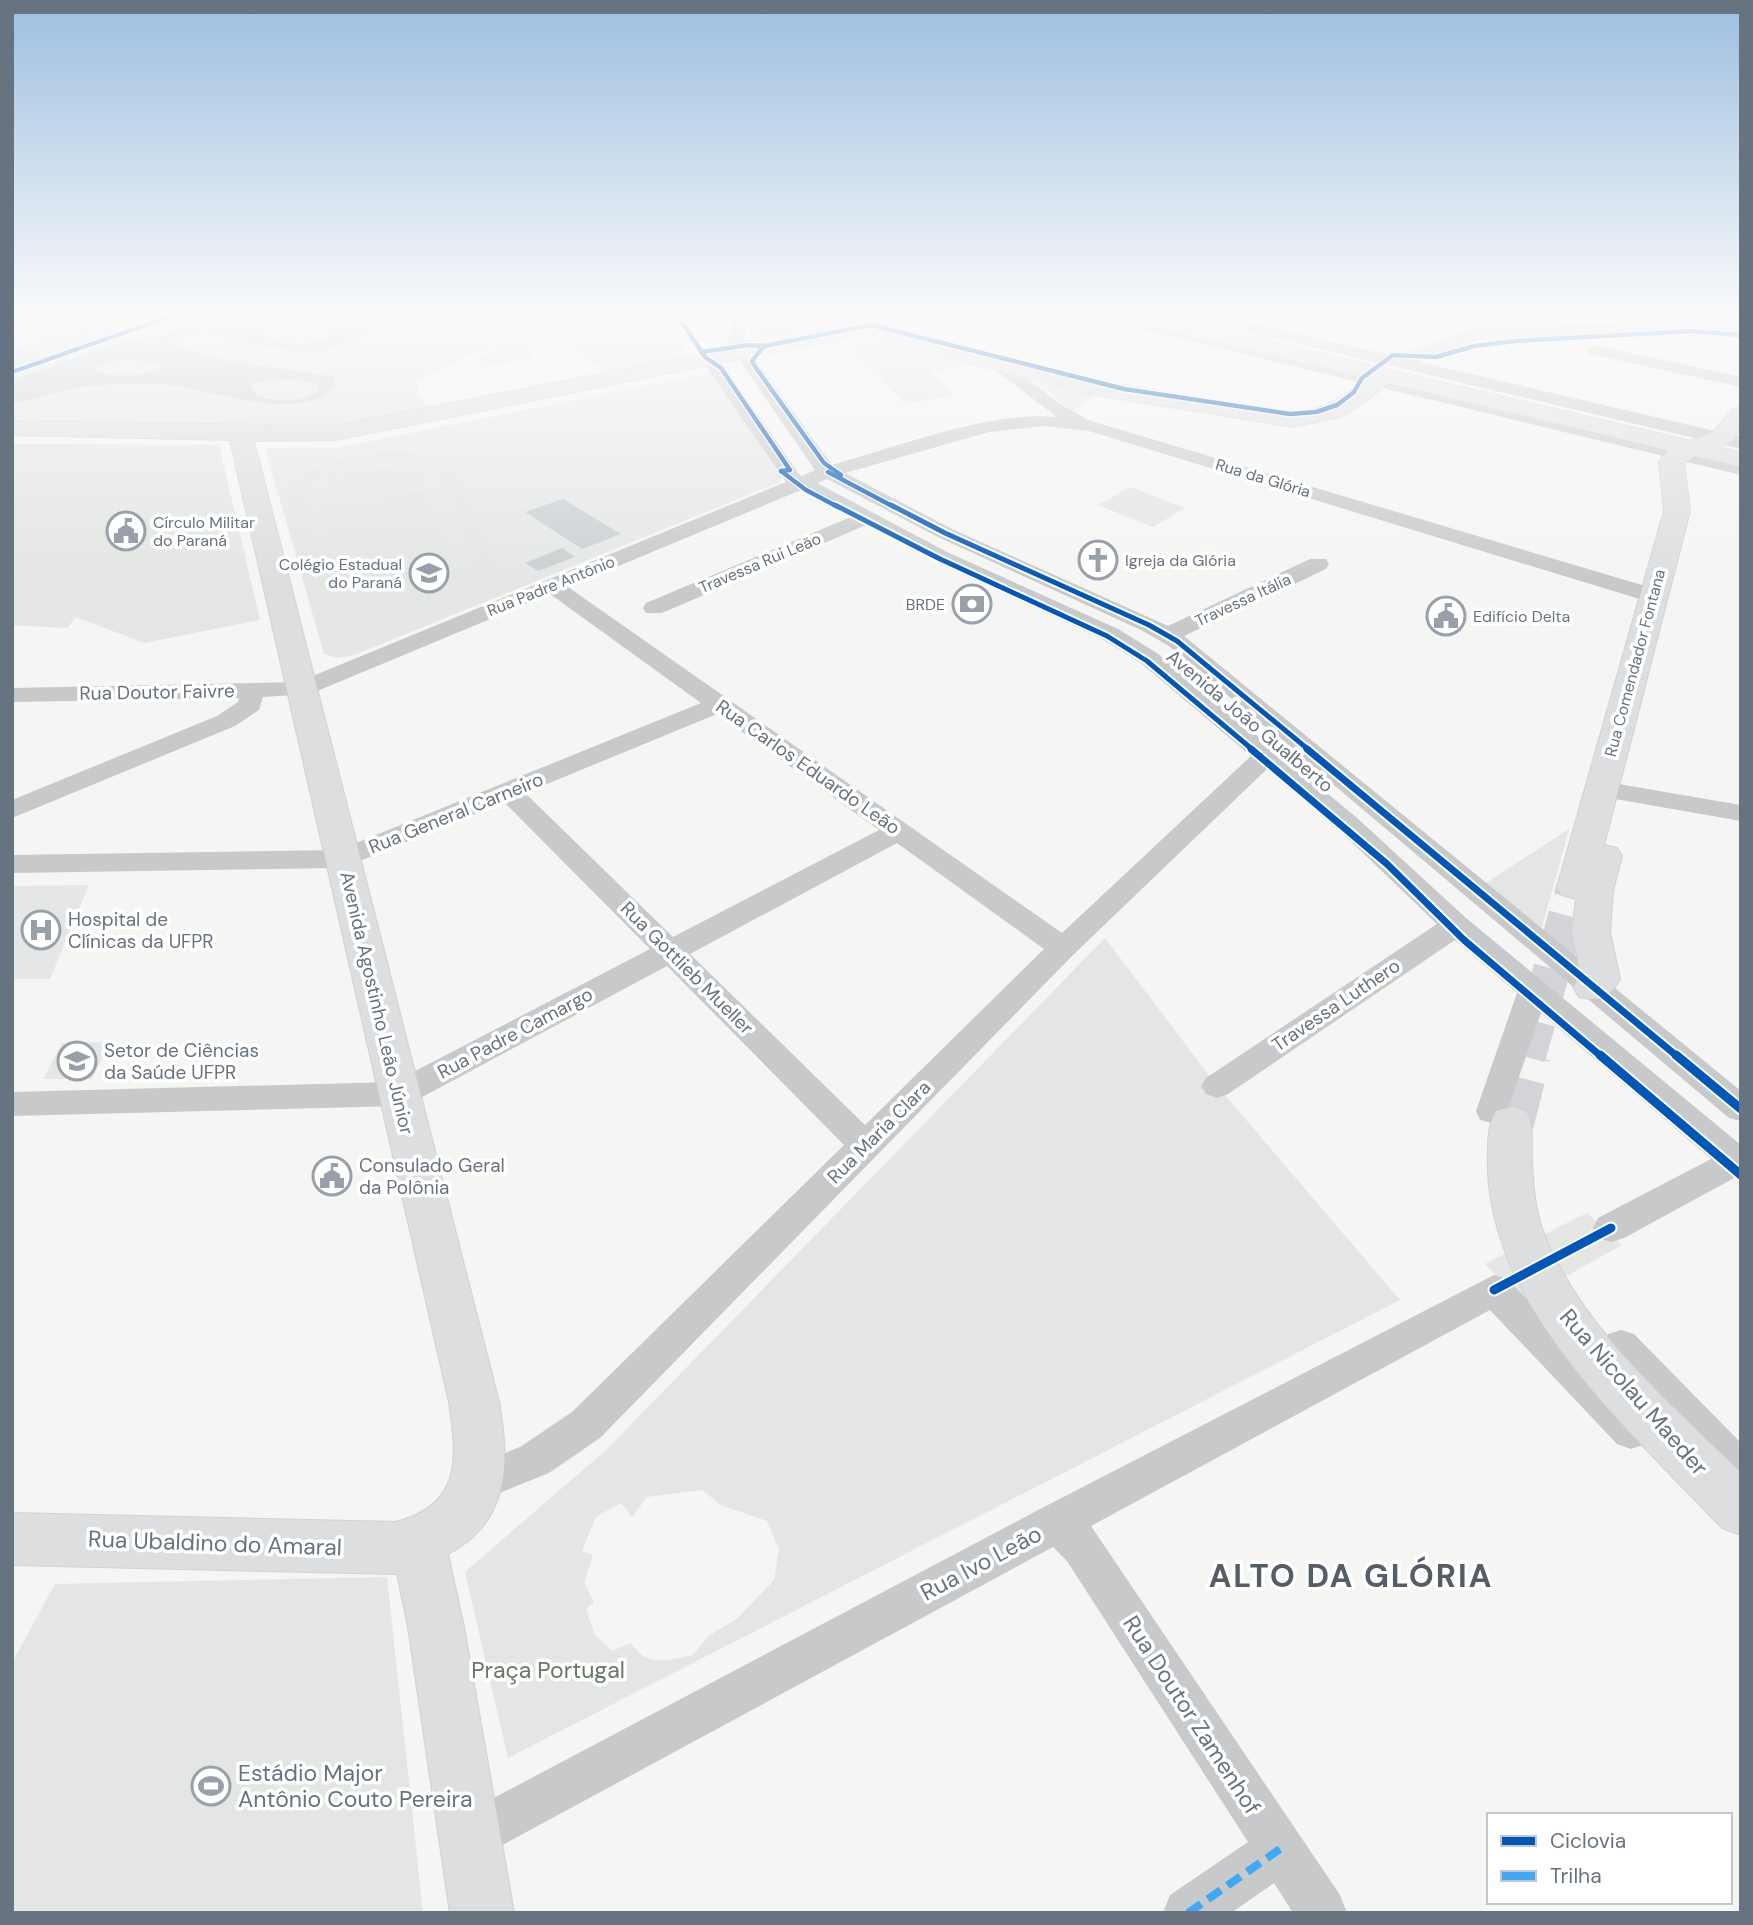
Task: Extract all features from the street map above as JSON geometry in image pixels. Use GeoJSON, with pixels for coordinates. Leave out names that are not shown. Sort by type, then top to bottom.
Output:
{"type":"FeatureCollection","features":[{"type":"Feature","properties":{"kind":"main road"},"geometry":{"type":"LineString","coordinates":[[12,428],[277,435],[334,433],[502,402]]}},
{"type":"Feature","properties":{"kind":"main road"},"geometry":{"type":"LineString","coordinates":[[12,434],[298,441],[367,434],[524,402]]}},
{"type":"Feature","properties":{"kind":"main road"},"geometry":{"type":"LineString","coordinates":[[1178,402],[1292,420],[1312,419],[1337,412],[1347,402]]}},
{"type":"Feature","properties":{"kind":"main road"},"geometry":{"type":"LineString","coordinates":[[1516,402],[1713,447],[1741,460]]}},
{"type":"Feature","properties":{"kind":"main road"},"geometry":{"type":"LineString","coordinates":[[1713,447],[1741,414]]}},
{"type":"Feature","properties":{"kind":"main road","name":"Avenida Agostinho Leão Júnior"},"geometry":{"type":"LineString","coordinates":[[242,440],[474,1402],[478,1432],[477,1483]]}},
{"type":"Feature","properties":{"kind":"main road"},"geometry":{"type":"LineString","coordinates":[[1619,440],[1673,482]]}},
{"type":"Feature","properties":{"kind":"main road","name":"Rua Comendador Fontana"},"geometry":{"type":"LineString","coordinates":[[1574,887],[1677,511],[1670,466],[1713,447]]}},
{"type":"Feature","properties":{"kind":"main road"},"geometry":{"type":"LineString","coordinates":[[1593,987],[1599,983],[1601,974],[1592,944],[1592,912],[1615,815],[1601,789]]}},
{"type":"Feature","properties":{"kind":"main road"},"geometry":{"type":"LineString","coordinates":[[1502,1117],[1509,1179],[1520,1231],[1514,1279]]}},
{"type":"Feature","properties":{"kind":"main road","name":"Rua Nicolau Maeder"},"geometry":{"type":"LineString","coordinates":[[1514,1279],[1570,1324],[1741,1510]]}},
{"type":"Feature","properties":{"kind":"main road"},"geometry":{"type":"LineString","coordinates":[[477,1483],[455,1516],[418,1543],[436,1627],[482,1913]]}},
{"type":"Feature","properties":{"kind":"main road","name":"Rua Ubaldino do Amaral"},"geometry":{"type":"LineString","coordinates":[[12,1539],[396,1548],[418,1543]]}},
{"type":"Feature","properties":{"kind":"street","name":"Avenida João Gualberto"},"geometry":{"type":"LineString","coordinates":[[752,402],[784,471],[800,483],[942,557],[1130,646],[1374,846],[1456,925],[1738,1163]]}},
{"type":"Feature","properties":{"kind":"street","name":"Avenida João Gualberto"},"geometry":{"type":"LineString","coordinates":[[767,402],[828,472],[945,533],[1167,635],[1741,1109]]}},
{"type":"Feature","properties":{"kind":"street"},"geometry":{"type":"LineString","coordinates":[[1036,402],[1049,415]]}},
{"type":"Feature","properties":{"kind":"street"},"geometry":{"type":"LineString","coordinates":[[1487,402],[1619,440],[1713,447]]}},
{"type":"Feature","properties":{"kind":"street"},"geometry":{"type":"LineString","coordinates":[[1516,402],[1713,447],[1741,469]]}},
{"type":"Feature","properties":{"kind":"street","name":"Rua da Glória"},"geometry":{"type":"LineString","coordinates":[[828,472],[988,426],[1049,415],[1654,596]]}},
{"type":"Feature","properties":{"kind":"street","name":"Rua Padre Antônio"},"geometry":{"type":"LineString","coordinates":[[302,689],[828,472]]}},
{"type":"Feature","properties":{"kind":"street","name":"Travessa Rui Leão"},"geometry":{"type":"LineString","coordinates":[[654,608],[866,518]]}},
{"type":"Feature","properties":{"kind":"street","name":"Travessa Itália"},"geometry":{"type":"LineString","coordinates":[[1167,635],[1318,564]]}},
{"type":"Feature","properties":{"kind":"street","name":"Rua Carlos Eduardo Leão"},"geometry":{"type":"LineString","coordinates":[[553,586],[1063,948]]}},
{"type":"Feature","properties":{"kind":"street","name":"Rua Doutor Faivre"},"geometry":{"type":"LineString","coordinates":[[12,695],[302,689]]}},
{"type":"Feature","properties":{"kind":"street"},"geometry":{"type":"LineString","coordinates":[[12,810],[226,721],[250,705],[252,690]]}},
{"type":"Feature","properties":{"kind":"street","name":"Rua General Carneiro"},"geometry":{"type":"LineString","coordinates":[[12,864],[343,859],[719,704]]}},
{"type":"Feature","properties":{"kind":"street","name":"Rua Maria Clara"},"geometry":{"type":"LineString","coordinates":[[477,1483],[513,1472],[541,1459],[586,1425],[1063,948],[1266,757]]}},
{"type":"Feature","properties":{"kind":"street"},"geometry":{"type":"LineString","coordinates":[[1601,789],[1741,813]]}},
{"type":"Feature","properties":{"kind":"street","name":"Rua Gottlieb Mueller"},"geometry":{"type":"LineString","coordinates":[[508,791],[866,1145]]}},
{"type":"Feature","properties":{"kind":"street","name":"Rua Padre Camargo"},"geometry":{"type":"LineString","coordinates":[[12,1104],[399,1094],[898,831]]}},
{"type":"Feature","properties":{"kind":"street","name":"Travessa Luthero"},"geometry":{"type":"LineString","coordinates":[[1217,1086],[1456,925]]}},
{"type":"Feature","properties":{"kind":"street"},"geometry":{"type":"LineString","coordinates":[[1502,1117],[1533,990]]}},
{"type":"Feature","properties":{"kind":"street"},"geometry":{"type":"LineString","coordinates":[[1612,1228],[1738,1163]]}},
{"type":"Feature","properties":{"kind":"street"},"geometry":{"type":"LineString","coordinates":[[1514,1279],[1686,1487],[1718,1515],[1741,1529]]}},
{"type":"Feature","properties":{"kind":"street","name":"Rua Ivo Leão"},"geometry":{"type":"LineString","coordinates":[[469,1837],[1514,1279]]}},
{"type":"Feature","properties":{"kind":"street"},"geometry":{"type":"LineString","coordinates":[[1621,1346],[1741,1471]]}},
{"type":"Feature","properties":{"kind":"street","name":"Rua Doutor Zamenhof"},"geometry":{"type":"LineString","coordinates":[[1057,1522],[1082,1547],[1322,1913]]}},
{"type":"Feature","properties":{"kind":"street"},"geometry":{"type":"LineString","coordinates":[[1188,1913],[1280,1849]]}},
{"type":"Feature","properties":{"kind":"shaded area"},"geometry":{"type":"Polygon","coordinates":[[[257,402],[302,402],[297,403],[257,402]]]}},
{"type":"Feature","properties":{"kind":"shaded area","name":"Colégio Estadual do Paraná"},"geometry":{"type":"Polygon","coordinates":[[[566,402],[731,402],[782,478],[780,482],[354,655],[337,658],[324,654],[265,448],[336,448],[566,402]]]}},
{"type":"Feature","properties":{"kind":"shaded area"},"geometry":{"type":"Polygon","coordinates":[[[563,499],[621,534],[582,549],[525,512],[563,499]]]}},
{"type":"Feature","properties":{"kind":"shaded area"},"geometry":{"type":"Polygon","coordinates":[[[562,548],[575,557],[538,571],[525,563],[562,548]]]}},
{"type":"Feature","properties":{"kind":"shaded area","name":"Hospital de Clínicas da UFPR"},"geometry":{"type":"Polygon","coordinates":[[[89,885],[50,979],[12,979],[12,886],[89,885]]]}},
{"type":"Feature","properties":{"kind":"shaded area","name":"Setor de Ciências da Saúde UFPR"},"geometry":{"type":"Polygon","coordinates":[[[110,1042],[92,1079],[43,1079],[62,1043],[110,1042]]]}},
{"type":"Feature","properties":{"kind":"green space"},"geometry":{"type":"Polygon","coordinates":[[[12,402],[423,402],[432,413],[360,426],[12,424],[12,402]]]}},
{"type":"Feature","properties":{"kind":"green space"},"geometry":{"type":"Polygon","coordinates":[[[1059,402],[1086,402],[1071,412],[1059,402]]]}},
{"type":"Feature","properties":{"kind":"green space","name":"Círculo Militar do Paraná"},"geometry":{"type":"Polygon","coordinates":[[[12,444],[219,445],[260,620],[144,643],[76,617],[67,628],[12,625],[12,444]]]}},
{"type":"Feature","properties":{"kind":"green space"},"geometry":{"type":"Polygon","coordinates":[[[401,452],[432,457],[458,473],[502,585],[486,588],[462,606],[411,621],[370,624],[332,617],[318,608],[308,594],[288,503],[291,489],[300,477],[332,462],[371,454],[401,452]],[[381,459],[336,469],[348,499],[340,500],[328,472],[312,483],[306,494],[328,595],[348,609],[386,606],[434,597],[462,589],[477,577],[477,563],[442,473],[423,462],[381,459]]]}},
{"type":"Feature","properties":{"kind":"green space"},"geometry":{"type":"Polygon","coordinates":[[[417,462],[427,484],[350,498],[342,475],[417,462]]]}},
{"type":"Feature","properties":{"kind":"green space"},"geometry":{"type":"Polygon","coordinates":[[[1130,487],[1185,508],[1153,527],[1098,505],[1130,487]]]}},
{"type":"Feature","properties":{"kind":"green space"},"geometry":{"type":"Polygon","coordinates":[[[426,491],[453,567],[338,587],[319,508],[426,491]]]}},
{"type":"Feature","properties":{"kind":"green space"},"geometry":{"type":"Polygon","coordinates":[[[1569,829],[1539,938],[1480,887],[1569,829]]]}},
{"type":"Feature","properties":{"kind":"green space","name":"Praça Portugal"},"geometry":{"type":"Polygon","coordinates":[[[1105,938],[1217,1086],[1400,1300],[508,1758],[465,1572],[606,1450],[1105,938]],[[702,1490],[647,1497],[632,1517],[621,1503],[596,1517],[582,1551],[593,1555],[584,1582],[594,1603],[586,1609],[595,1635],[612,1651],[631,1643],[643,1656],[651,1659],[666,1660],[693,1655],[707,1637],[738,1618],[774,1580],[779,1549],[767,1521],[721,1505],[702,1490]]]}},
{"type":"Feature","properties":{"kind":"green space"},"geometry":{"type":"Polygon","coordinates":[[[1587,1213],[1622,1245],[1522,1301],[1485,1264],[1587,1213]]]}},
{"type":"Feature","properties":{"kind":"green space","name":"Estádio Major Antônio Couto Pereira"},"geometry":{"type":"Polygon","coordinates":[[[387,1577],[423,1913],[12,1913],[12,1663],[55,1584],[387,1577]]]}},
{"type":"Feature","properties":{"kind":"tunnel"},"geometry":{"type":"LineString","coordinates":[[1527,1057],[1575,887]]}},
{"type":"Feature","properties":{"kind":"tunnel"},"geometry":{"type":"LineString","coordinates":[[1511,1123],[1528,1055]]}},
{"type":"Feature","properties":{"kind":"marked path"},"geometry":{"type":"LineString","coordinates":[[1188,1913],[1280,1849]]}},
{"type":"Feature","properties":{"kind":"cycle path"},"geometry":{"type":"LineString","coordinates":[[744,402],[790,470],[781,471]]}},
{"type":"Feature","properties":{"kind":"cycle path"},"geometry":{"type":"LineString","coordinates":[[780,402],[824,463],[841,475]]}},
{"type":"Feature","properties":{"kind":"cycle path"},"geometry":{"type":"LineString","coordinates":[[1209,402],[1290,414],[1316,412],[1341,402]]}},
{"type":"Feature","properties":{"kind":"cycle path"},"geometry":{"type":"LineString","coordinates":[[781,471],[806,490],[938,558],[1107,636],[1147,661],[1387,864],[1464,940],[1741,1175]]}},
{"type":"Feature","properties":{"kind":"cycle path"},"geometry":{"type":"LineString","coordinates":[[828,472],[945,533],[1149,625],[1177,641],[1741,1109]]}},
{"type":"Feature","properties":{"kind":"cycle path"},"geometry":{"type":"LineString","coordinates":[[1494,1290],[1611,1228]]}},
{"type":"Feature","properties":{"kind":"place","name":"Círculo Militar do Paraná"},"geometry":{"type":"Point","coordinates":[126,531]}},
{"type":"Feature","properties":{"kind":"place","name":"Igreja da Glória"},"geometry":{"type":"Point","coordinates":[1098,560]}},
{"type":"Feature","properties":{"kind":"place","name":"Colégio Estadual do Paraná"},"geometry":{"type":"Point","coordinates":[429,573]}},
{"type":"Feature","properties":{"kind":"place","name":"BRDE"},"geometry":{"type":"Point","coordinates":[972,604]}},
{"type":"Feature","properties":{"kind":"place","name":"Edifício Delta"},"geometry":{"type":"Point","coordinates":[1446,616]}},
{"type":"Feature","properties":{"kind":"place","name":"Hospital de Clínicas da UFPR"},"geometry":{"type":"Point","coordinates":[41,930]}},
{"type":"Feature","properties":{"kind":"place","name":"Setor de Ciências da Saúde UFPR"},"geometry":{"type":"Point","coordinates":[77,1061]}},
{"type":"Feature","properties":{"kind":"place","name":"Consulado Geral da Polônia"},"geometry":{"type":"Point","coordinates":[332,1176]}},
{"type":"Feature","properties":{"kind":"place","name":"Estádio Major Antônio Couto Pereira"},"geometry":{"type":"Point","coordinates":[211,1786]}},
{"type":"Feature","properties":{"kind":"district","name":"ALTO DA GLÓRIA"},"geometry":{"type":"Point","coordinates":[1351,1576]}}]}
